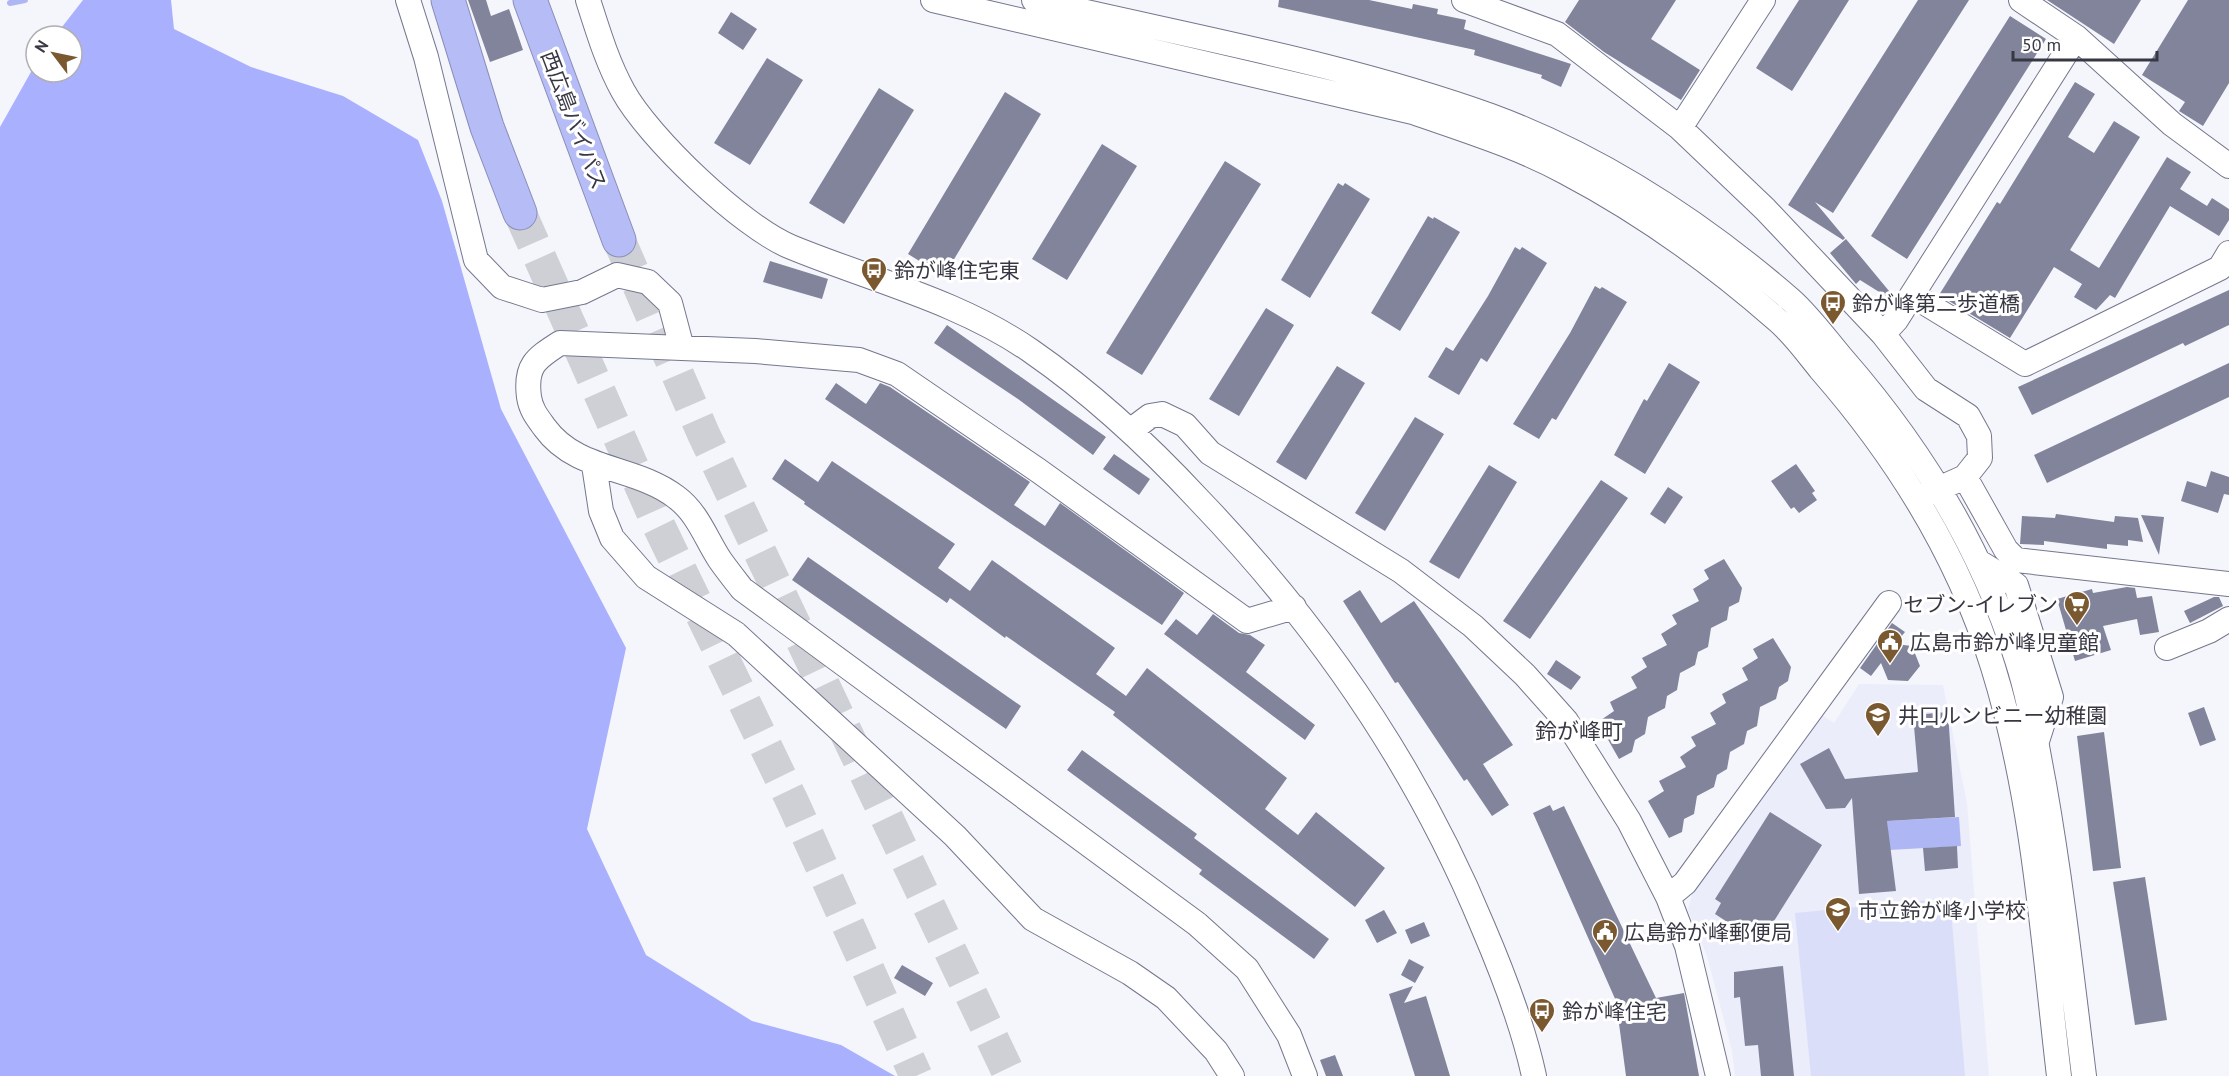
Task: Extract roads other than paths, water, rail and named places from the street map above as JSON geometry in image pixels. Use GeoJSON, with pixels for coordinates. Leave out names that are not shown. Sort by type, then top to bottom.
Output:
{"type":"FeatureCollection","features":[{"type":"Feature","properties":{"kind":"highway"},"geometry":{"type":"LineString","coordinates":[[448,0],[487,128],[520,213]]}},
{"type":"Feature","properties":{"kind":"highway","name":"西広島バイパス"},"geometry":{"type":"LineString","coordinates":[[530,0],[619,240]]}},
{"type":"Feature","properties":{"kind":"street"},"geometry":{"type":"LineString","coordinates":[[408,0],[426,57],[476,260],[502,287],[542,300],[582,292],[617,275],[648,282],[670,303],[682,348]]}},
{"type":"Feature","properties":{"kind":"street"},"geometry":{"type":"LineString","coordinates":[[588,0],[606,57],[625,95],[661,142],[742,217],[787,246],[887,281],[971,318],[1028,348],[1082,388],[1130,430],[1254,557],[1365,703],[1417,789],[1461,873],[1511,993],[1534,1076]]}},
{"type":"Feature","properties":{"kind":"street"},"geometry":{"type":"LineString","coordinates":[[933,0],[1047,8],[1226,42],[1415,91],[1494,117],[1578,153],[1673,208],[1794,303],[1879,400],[1940,487],[1979,562],[2018,661],[2036,743],[2056,854],[2084,1076]]}},
{"type":"Feature","properties":{"kind":"street"},"geometry":{"type":"LineString","coordinates":[[1467,0],[1557,34],[1680,128],[1765,209],[1883,334],[1926,389],[1968,416],[1979,436],[1980,458],[1965,477],[1917,499]]}},
{"type":"Feature","properties":{"kind":"street"},"geometry":{"type":"LineString","coordinates":[[1680,128],[1763,0]]}},
{"type":"Feature","properties":{"kind":"street"},"geometry":{"type":"LineString","coordinates":[[2021,0],[2076,37],[2172,124],[2229,166]]}},
{"type":"Feature","properties":{"kind":"street"},"geometry":{"type":"LineString","coordinates":[[1047,8],[1413,112],[1482,136],[1563,171],[1662,229],[1778,321],[1861,416],[1917,499],[1959,578],[1993,666],[2018,761],[2059,1076]]}},
{"type":"Feature","properties":{"kind":"street"},"geometry":{"type":"LineString","coordinates":[[1883,334],[1912,295],[2076,37]]}},
{"type":"Feature","properties":{"kind":"street"},"geometry":{"type":"LineString","coordinates":[[1912,295],[2025,364],[2220,268],[2229,253]]}},
{"type":"Feature","properties":{"kind":"street"},"geometry":{"type":"LineString","coordinates":[[1294,607],[1247,621],[1039,471],[897,374],[859,360],[682,348],[560,343],[539,357],[527,378],[531,410],[555,442],[594,465],[650,481],[677,497],[701,524],[720,560],[742,589],[1197,924],[1246,969],[1289,1035],[1305,1076]]}},
{"type":"Feature","properties":{"kind":"street"},"geometry":{"type":"LineString","coordinates":[[1130,430],[1150,416],[1162,414],[1185,425],[1210,453],[1401,571],[1473,626],[1525,675],[1566,721],[1629,821],[1668,897],[1687,946],[1718,1076]]}},
{"type":"Feature","properties":{"kind":"street"},"geometry":{"type":"LineString","coordinates":[[594,465],[601,511],[612,538],[646,577],[736,633],[955,836],[1033,919],[1130,973],[1166,998],[1216,1051],[1232,1076]]}},
{"type":"Feature","properties":{"kind":"street"},"geometry":{"type":"LineString","coordinates":[[1965,477],[2006,550],[2016,560],[2229,584]]}},
{"type":"Feature","properties":{"kind":"street"},"geometry":{"type":"LineString","coordinates":[[1668,897],[1685,883],[1889,603]]}},
{"type":"Feature","properties":{"kind":"street"},"geometry":{"type":"LineString","coordinates":[[2168,648],[2209,631],[2229,619]]}},
{"type":"Feature","properties":{"kind":"waterway"},"geometry":{"type":"LineString","coordinates":[[10,3],[25,0]]}},
{"type":"Feature","properties":{"kind":"tunnel"},"geometry":{"type":"LineString","coordinates":[[520,213],[656,520],[793,803],[916,1076]]}},
{"type":"Feature","properties":{"kind":"tunnel"},"geometry":{"type":"LineString","coordinates":[[619,240],[704,435],[1010,1076]]}},
{"type":"Feature","properties":{"kind":"place","name":"鈴が峰住宅東"},"geometry":{"type":"Point","coordinates":[874,293]}},
{"type":"Feature","properties":{"kind":"place","name":"鈴が峰第二歩道橋"},"geometry":{"type":"Point","coordinates":[1833,326]}},
{"type":"Feature","properties":{"kind":"place","name":"セブン-イレブン"},"geometry":{"type":"Point","coordinates":[2077,627]}},
{"type":"Feature","properties":{"kind":"place","name":"広島市鈴が峰児童館"},"geometry":{"type":"Point","coordinates":[1890,665]}},
{"type":"Feature","properties":{"kind":"place","name":"井口ルンビニー幼稚園"},"geometry":{"type":"Point","coordinates":[1878,738]}},
{"type":"Feature","properties":{"kind":"place","name":"市立鈴が峰小学校"},"geometry":{"type":"Point","coordinates":[1838,933]}},
{"type":"Feature","properties":{"kind":"place","name":"広島鈴が峰郵便局"},"geometry":{"type":"Point","coordinates":[1605,955]}},
{"type":"Feature","properties":{"kind":"place","name":"鈴が峰住宅"},"geometry":{"type":"Point","coordinates":[1542,1034]}},
{"type":"Feature","properties":{"kind":"district","name":"鈴が峰町"},"geometry":{"type":"Point","coordinates":[1579,731]}}]}
